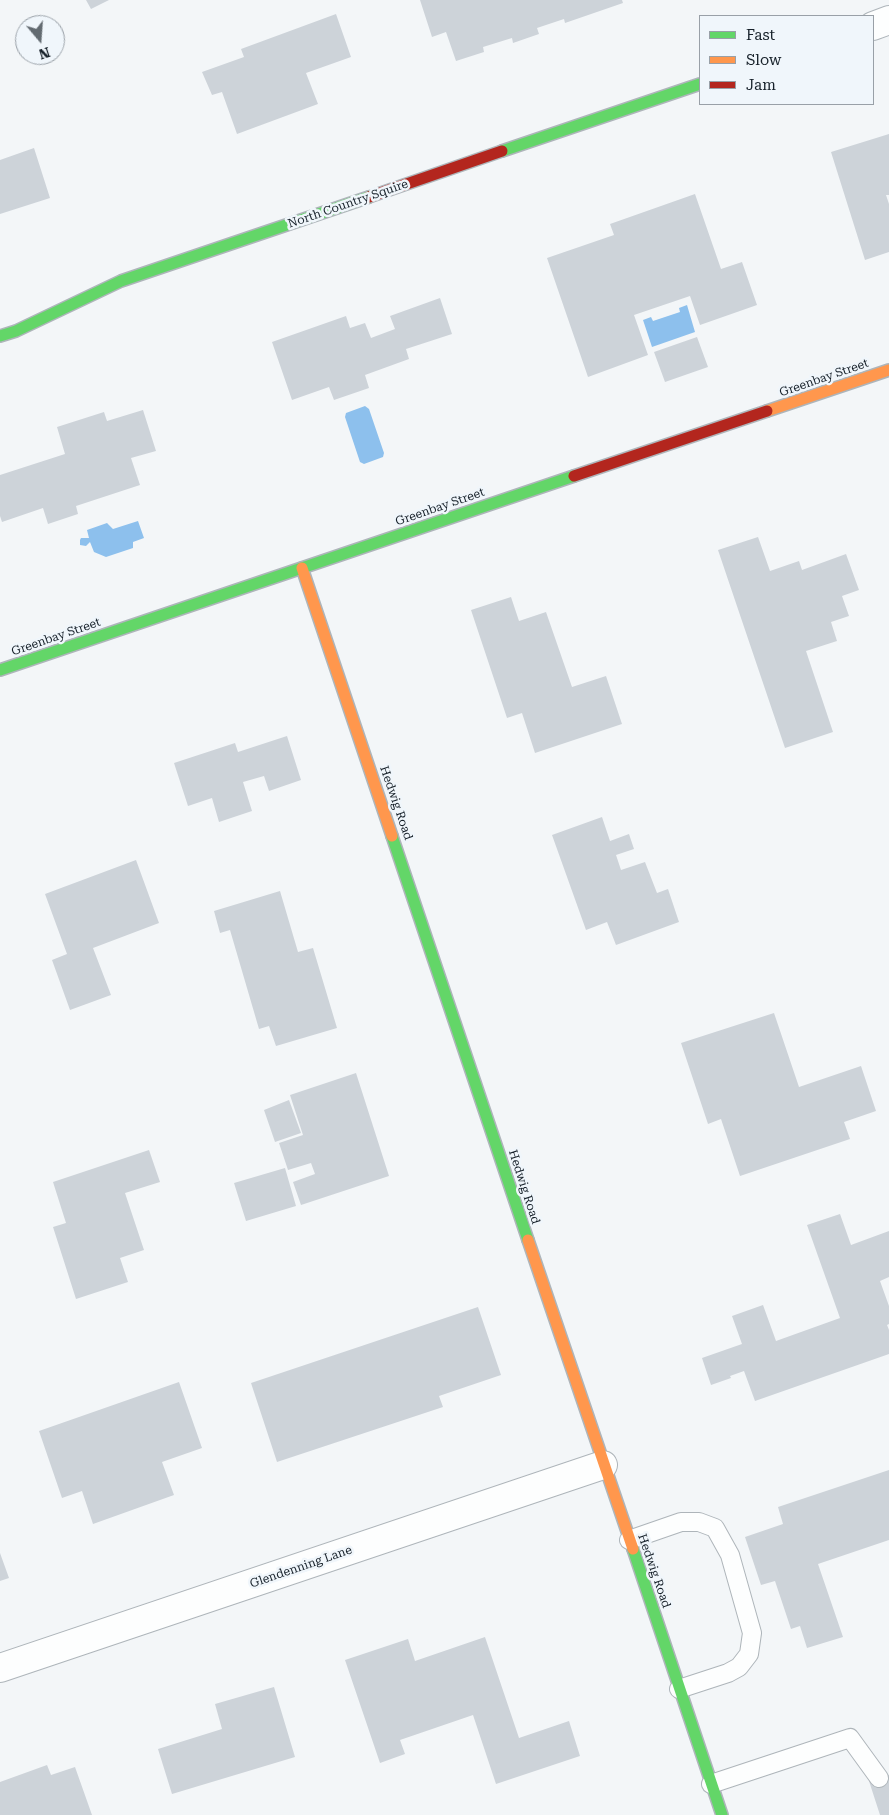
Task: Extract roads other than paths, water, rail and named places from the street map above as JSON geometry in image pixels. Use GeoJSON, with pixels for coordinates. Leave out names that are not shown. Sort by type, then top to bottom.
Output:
{"type":"FeatureCollection","features":[{"type":"Feature","properties":{"kind":"street"},"geometry":{"type":"LineString","coordinates":[[874,26],[889,20]]}},
{"type":"Feature","properties":{"kind":"street","name":"North Country Squire"},"geometry":{"type":"LineString","coordinates":[[0,336],[16,331],[121,281],[699,84]]}},
{"type":"Feature","properties":{"kind":"street","name":"Greenbay Street"},"geometry":{"type":"LineString","coordinates":[[0,670],[889,370]]}},
{"type":"Feature","properties":{"kind":"street","name":"Hedwig Road"},"geometry":{"type":"LineString","coordinates":[[302,568],[722,1815]]}},
{"type":"Feature","properties":{"kind":"street","name":"Glendenning Lane"},"geometry":{"type":"LineString","coordinates":[[0,1668],[603,1465]]}},
{"type":"Feature","properties":{"kind":"lane"},"geometry":{"type":"LineString","coordinates":[[629,1540],[681,1522],[699,1522],[715,1528],[730,1555],[752,1633],[749,1654],[739,1667],[728,1674],[679,1689]]}},
{"type":"Feature","properties":{"kind":"lane"},"geometry":{"type":"LineString","coordinates":[[711,1784],[850,1738],[879,1778]]}},
{"type":"Feature","properties":{"kind":"water"},"geometry":{"type":"Polygon","coordinates":[[[687,305],[695,332],[652,347],[643,320],[651,317],[653,321],[680,312],[679,308],[687,305]]]}},
{"type":"Feature","properties":{"kind":"water"},"geometry":{"type":"Polygon","coordinates":[[[365,406],[369,409],[384,453],[383,457],[364,464],[360,462],[345,417],[346,413],[365,406]]]}},
{"type":"Feature","properties":{"kind":"water"},"geometry":{"type":"Polygon","coordinates":[[[138,521],[144,538],[133,542],[133,548],[106,557],[94,552],[90,542],[86,546],[80,545],[81,538],[89,538],[87,530],[107,523],[113,529],[138,521]]]}}]}
